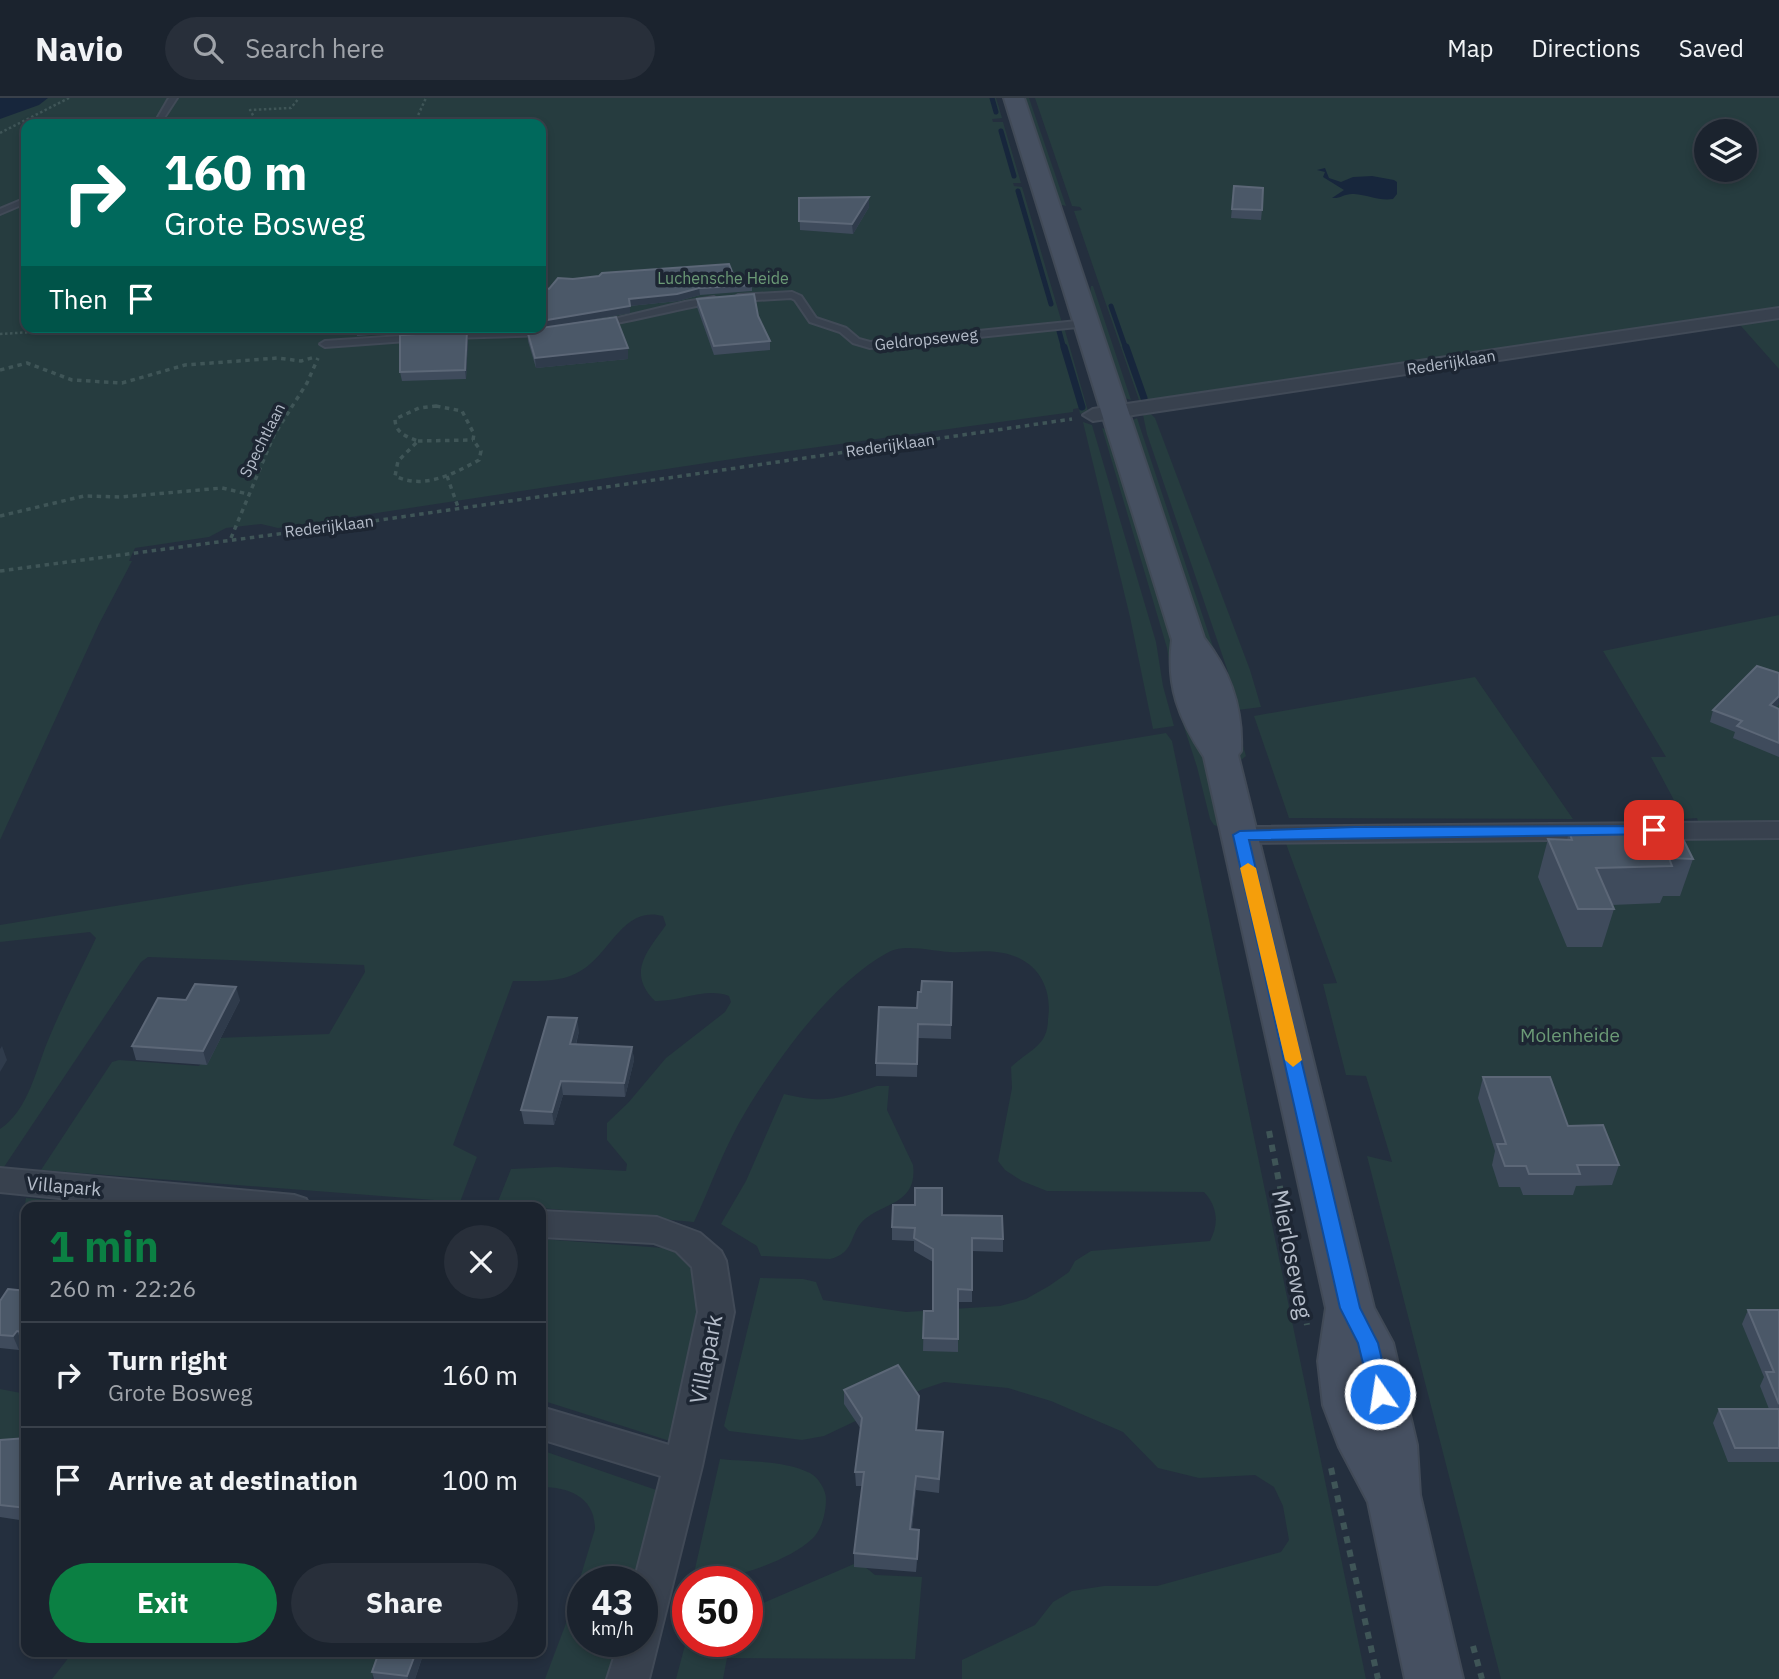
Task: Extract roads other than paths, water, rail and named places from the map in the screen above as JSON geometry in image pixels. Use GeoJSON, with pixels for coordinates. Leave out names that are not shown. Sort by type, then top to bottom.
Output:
{"type":"FeatureCollection","features":[{"type":"Feature","properties":{"kind":"main road"},"geometry":{"type":"LineString","coordinates":[[1014,98],[1087,323],[1105,414]]}},
{"type":"Feature","properties":{"kind":"main road","name":"Mierloseweg"},"geometry":{"type":"LineString","coordinates":[[1105,414],[1188,640],[1185,661],[1187,688],[1214,732],[1240,835],[1329,1319],[1343,1336],[1341,1369],[1349,1410],[1361,1443],[1393,1495],[1434,1679]]}},
{"type":"Feature","properties":{"kind":"street","name":"Rederijklaan"},"geometry":{"type":"LineString","coordinates":[[1105,414],[1779,313]]}},
{"type":"Feature","properties":{"kind":"street"},"geometry":{"type":"LineString","coordinates":[[1240,835],[1779,830]]}},
{"type":"Feature","properties":{"kind":"street","name":"Villapark"},"geometry":{"type":"LineString","coordinates":[[0,1180],[232,1202]]}},
{"type":"Feature","properties":{"kind":"street","name":"Villapark"},"geometry":{"type":"LineString","coordinates":[[546,1224],[657,1230],[688,1242],[709,1261],[716,1312],[683,1466],[658,1566]]}},
{"type":"Feature","properties":{"kind":"street"},"geometry":{"type":"LineString","coordinates":[[546,1425],[683,1466]]}},
{"type":"Feature","properties":{"kind":"street"},"geometry":{"type":"LineString","coordinates":[[628,1679],[635,1657]]}},
{"type":"Feature","properties":{"kind":"lane"},"geometry":{"type":"LineString","coordinates":[[161,119],[173,98]]}},
{"type":"Feature","properties":{"kind":"lane"},"geometry":{"type":"LineString","coordinates":[[0,212],[21,202]]}},
{"type":"Feature","properties":{"kind":"lane","name":"Geldropseweg"},"geometry":{"type":"LineString","coordinates":[[587,324],[632,319],[700,301],[792,295],[813,320],[843,330],[856,341],[870,345],[1087,323]]}},
{"type":"Feature","properties":{"kind":"lane"},"geometry":{"type":"LineString","coordinates":[[325,344],[459,334],[536,335],[561,330]]}},
{"type":"Feature","properties":{"kind":"water"},"geometry":{"type":"Polygon","coordinates":[[[0,98],[48,98],[39,105],[0,119],[0,98]]]}},
{"type":"Feature","properties":{"kind":"water"},"geometry":{"type":"Polygon","coordinates":[[[1325,168],[1329,178],[1341,182],[1353,177],[1372,176],[1394,180],[1397,182],[1397,194],[1393,199],[1354,194],[1332,198],[1344,190],[1323,177],[1325,172],[1317,170],[1325,168]]]}},
{"type":"Feature","properties":{"kind":"waterway"},"geometry":{"type":"LineString","coordinates":[[992,98],[996,112]]}},
{"type":"Feature","properties":{"kind":"waterway"},"geometry":{"type":"LineString","coordinates":[[1001,131],[1014,176]]}},
{"type":"Feature","properties":{"kind":"waterway"},"geometry":{"type":"LineString","coordinates":[[1018,191],[1051,304]]}},
{"type":"Feature","properties":{"kind":"waterway"},"geometry":{"type":"LineString","coordinates":[[1111,306],[1126,349]]}},
{"type":"Feature","properties":{"kind":"waterway"},"geometry":{"type":"LineString","coordinates":[[1059,331],[1064,349]]}},
{"type":"Feature","properties":{"kind":"waterway"},"geometry":{"type":"LineString","coordinates":[[1064,347],[1082,407]]}},
{"type":"Feature","properties":{"kind":"waterway"},"geometry":{"type":"LineString","coordinates":[[1126,347],[1144,398]]}},
{"type":"Feature","properties":{"kind":"park label","name":"Luchensche Heide"},"geometry":{"type":"Point","coordinates":[723,278]}},
{"type":"Feature","properties":{"kind":"park label","name":"Molenheide"},"geometry":{"type":"Point","coordinates":[1570,1035]}}]}
